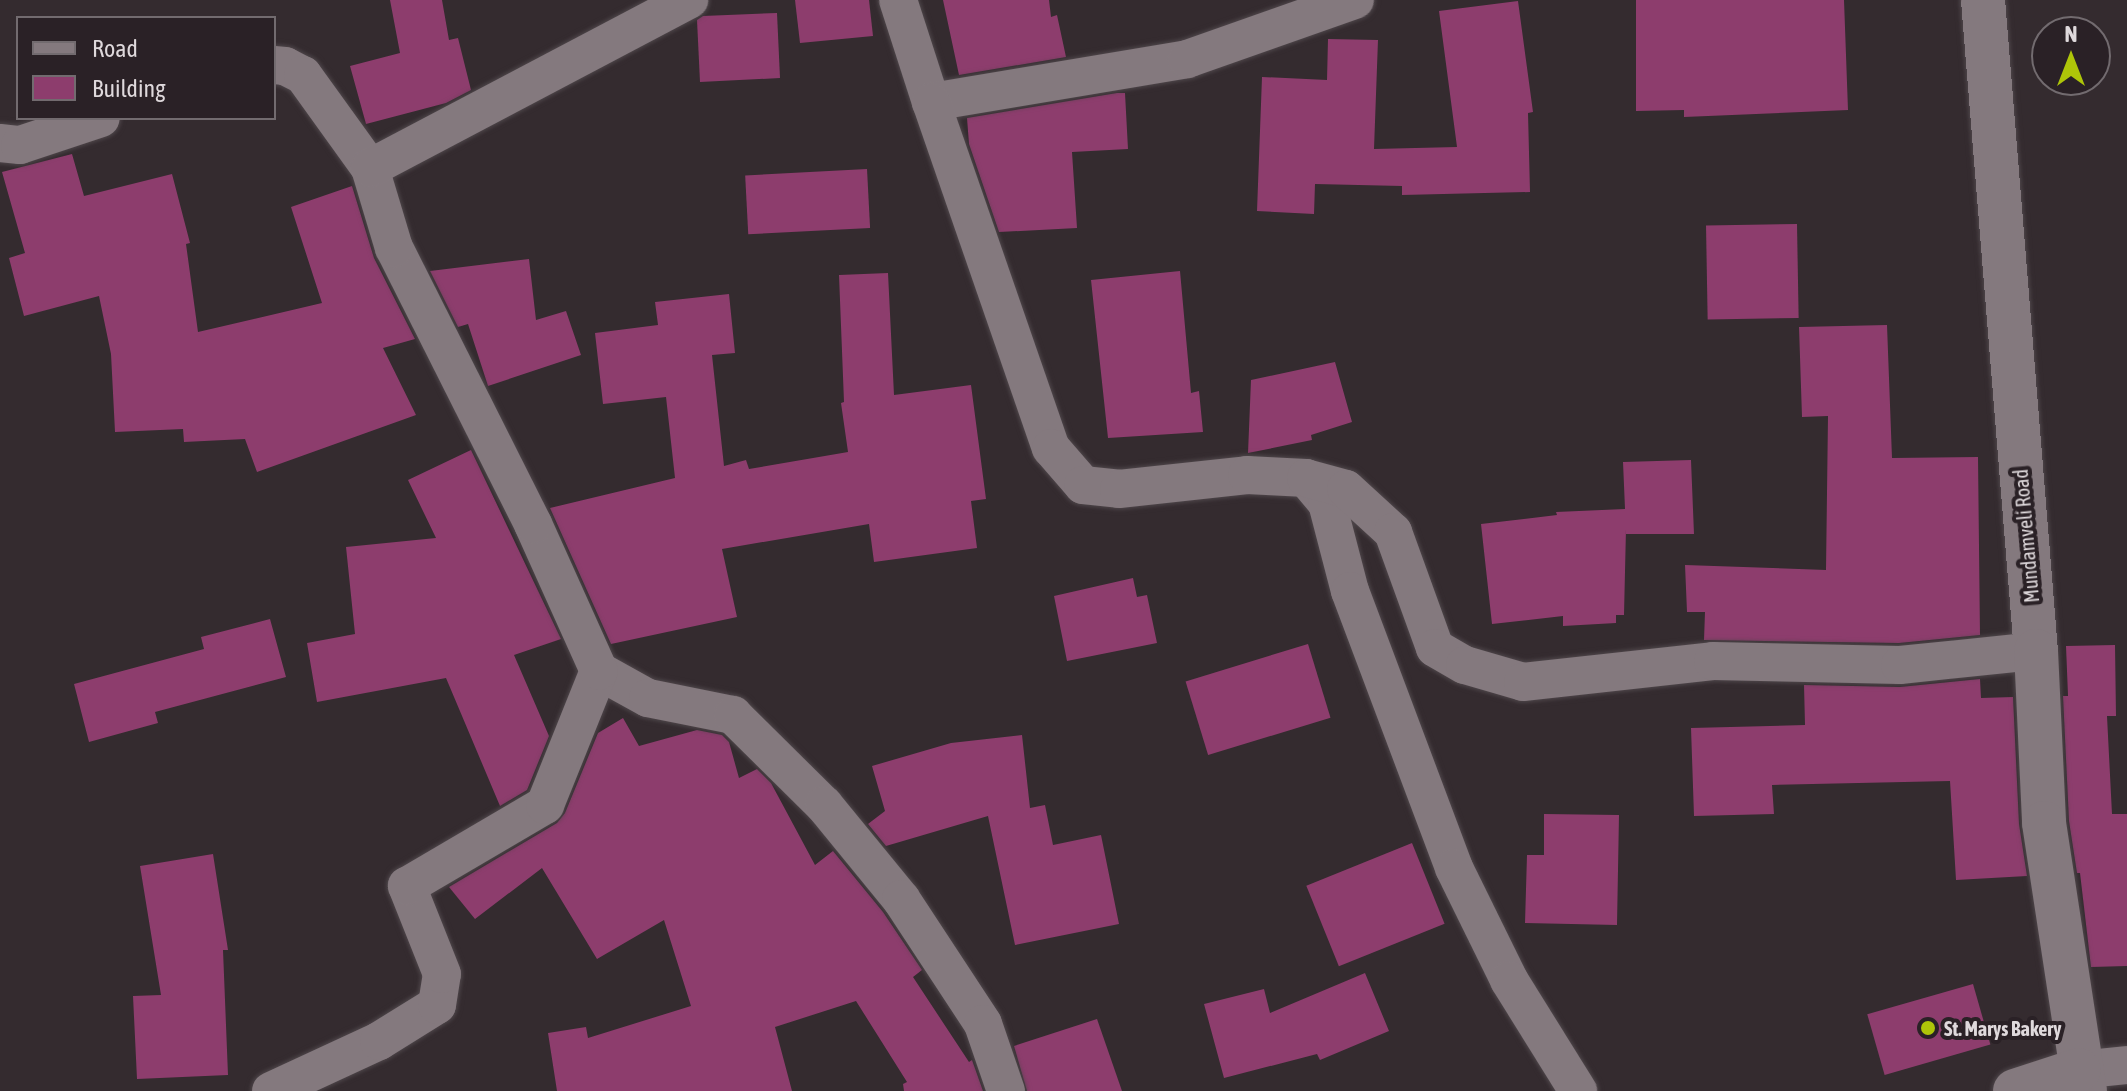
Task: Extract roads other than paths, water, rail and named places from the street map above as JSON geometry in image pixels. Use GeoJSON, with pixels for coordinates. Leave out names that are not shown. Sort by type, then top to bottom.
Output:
{"type":"FeatureCollection","features":[{"type":"Feature","properties":{"kind":"main road","name":"Mundamveli Road"},"geometry":{"type":"LineString","coordinates":[[1983,0],[2036,651],[2044,823],[2082,1080]]}},
{"type":"Feature","properties":{"kind":"main road"},"geometry":{"type":"LineString","coordinates":[[2015,1091],[2082,1080]]}},
{"type":"Feature","properties":{"kind":"street"},"geometry":{"type":"LineString","coordinates":[[370,168],[689,0]]}},
{"type":"Feature","properties":{"kind":"street"},"geometry":{"type":"LineString","coordinates":[[898,0],[1051,448],[1083,485],[1119,489],[1247,475],[1306,478],[1346,489],[1393,532],[1435,648],[1465,665],[1523,682],[1713,661],[1900,665],[2036,651]]}},
{"type":"Feature","properties":{"kind":"street"},"geometry":{"type":"LineString","coordinates":[[931,102],[1187,59],[1355,0]]}},
{"type":"Feature","properties":{"kind":"street"},"geometry":{"type":"LineString","coordinates":[[276,65],[303,75],[370,168],[394,248],[533,524],[599,671],[648,698],[733,715],[824,805],[901,899],[983,1024],[1006,1091]]}},
{"type":"Feature","properties":{"kind":"street"},"geometry":{"type":"LineString","coordinates":[[0,143],[20,145],[95,120]]}},
{"type":"Feature","properties":{"kind":"street"},"geometry":{"type":"LineString","coordinates":[[1306,478],[1327,503],[1350,591],[1454,868],[1509,980],[1578,1091]]}},
{"type":"Feature","properties":{"kind":"street"},"geometry":{"type":"LineString","coordinates":[[271,1091],[379,1041],[437,1005],[442,974],[407,886],[545,805],[599,671]]}},
{"type":"Feature","properties":{"kind":"street"},"geometry":{"type":"LineString","coordinates":[[2082,1080],[2127,1065]]}},
{"type":"Feature","properties":{"kind":"place","name":"St. Marys Bakery"},"geometry":{"type":"Point","coordinates":[1928,1028]}}]}
